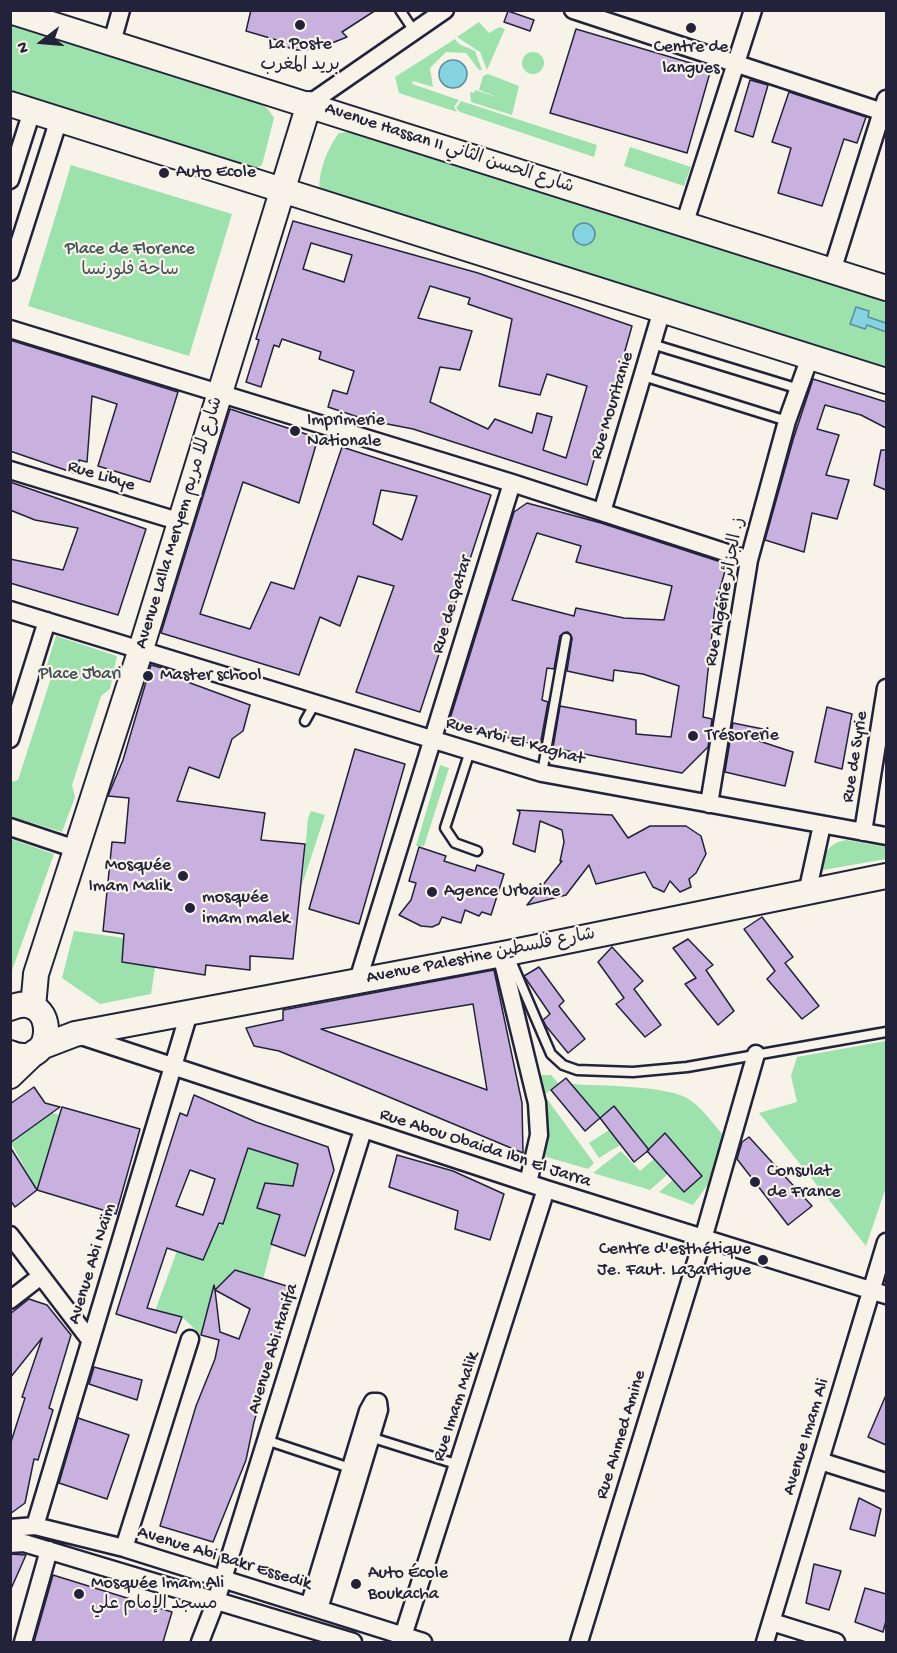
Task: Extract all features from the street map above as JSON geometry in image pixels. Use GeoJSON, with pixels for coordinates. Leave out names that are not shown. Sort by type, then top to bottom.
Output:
{"type":"FeatureCollection","features":[{"type":"Feature","properties":{"kind":"street"},"geometry":{"type":"LineString","coordinates":[[112,42],[121,10]]}},
{"type":"Feature","properties":{"kind":"street"},"geometry":{"type":"LineString","coordinates":[[309,104],[445,10]]}},
{"type":"Feature","properties":{"kind":"street"},"geometry":{"type":"LineString","coordinates":[[573,10],[738,64],[885,108],[832,271]]}},
{"type":"Feature","properties":{"kind":"street"},"geometry":{"type":"LineString","coordinates":[[684,225],[738,64],[753,10]]}},
{"type":"Feature","properties":{"kind":"street","name":"Avenue Hassan II شارع الحسن الثاني"},"geometry":{"type":"LineString","coordinates":[[10,11],[886,288]]}},
{"type":"Feature","properties":{"kind":"street","name":"Avenue Lalla Meryem شارع للا مريم"},"geometry":{"type":"LineString","coordinates":[[38,1050],[47,1033],[25,1010],[181,522],[309,104]]}},
{"type":"Feature","properties":{"kind":"street"},"geometry":{"type":"LineString","coordinates":[[10,180],[21,107],[886,381]]}},
{"type":"Feature","properties":{"kind":"street"},"geometry":{"type":"LineString","coordinates":[[10,272],[59,119]]}},
{"type":"Feature","properties":{"kind":"street","name":"Rue Mouritanie"},"geometry":{"type":"LineString","coordinates":[[602,512],[662,310]]}},
{"type":"Feature","properties":{"kind":"street"},"geometry":{"type":"LineString","coordinates":[[10,329],[512,483],[748,560]]}},
{"type":"Feature","properties":{"kind":"street","name":"Rue Algérie ز. الجزائر"},"geometry":{"type":"LineString","coordinates":[[709,804],[748,560],[787,422],[810,357]]}},
{"type":"Feature","properties":{"kind":"street","name":"Rue Libye"},"geometry":{"type":"LineString","coordinates":[[10,470],[181,522]]}},
{"type":"Feature","properties":{"kind":"street","name":"Rue de Qatar"},"geometry":{"type":"LineString","coordinates":[[358,980],[512,483]]}},
{"type":"Feature","properties":{"kind":"street","name":"Rue Arbi El Kaghat"},"geometry":{"type":"LineString","coordinates":[[10,610],[542,773],[886,836]]}},
{"type":"Feature","properties":{"kind":"street"},"geometry":{"type":"LineString","coordinates":[[10,739],[47,621]]}},
{"type":"Feature","properties":{"kind":"street","name":"Rue de Syrie"},"geometry":{"type":"LineString","coordinates":[[863,832],[886,687]]}},
{"type":"Feature","properties":{"kind":"street"},"geometry":{"type":"LineString","coordinates":[[807,893],[822,825]]}},
{"type":"Feature","properties":{"kind":"street"},"geometry":{"type":"LineString","coordinates":[[10,827],[76,849]]}},
{"type":"Feature","properties":{"kind":"street","name":"Avenue Palestine شارع فلسطين"},"geometry":{"type":"LineString","coordinates":[[38,1050],[75,1034],[505,954],[886,876]]}},
{"type":"Feature","properties":{"kind":"street"},"geometry":{"type":"LineString","coordinates":[[505,954],[537,1103],[539,1135],[528,1183]]}},
{"type":"Feature","properties":{"kind":"street"},"geometry":{"type":"LineString","coordinates":[[25,1010],[75,1034]]}},
{"type":"Feature","properties":{"kind":"street","name":"Avenue Abi Naïm"},"geometry":{"type":"LineString","coordinates":[[35,1526],[189,1013]]}},
{"type":"Feature","properties":{"kind":"street","name":"Rue Abou Obaida Ibn El Jarra"},"geometry":{"type":"LineString","coordinates":[[75,1034],[546,1189],[879,1293]]}},
{"type":"Feature","properties":{"kind":"street"},"geometry":{"type":"LineString","coordinates":[[10,1053],[21,1056],[38,1050]]}},
{"type":"Feature","properties":{"kind":"street"},"geometry":{"type":"LineString","coordinates":[[10,1076],[38,1050]]}},
{"type":"Feature","properties":{"kind":"street","name":"Rue Ahmed Amine"},"geometry":{"type":"LineString","coordinates":[[579,1642],[703,1239],[756,1054]]}},
{"type":"Feature","properties":{"kind":"street","name":"Avenue Abi Hanifa"},"geometry":{"type":"LineString","coordinates":[[216,1601],[363,1130]]}},
{"type":"Feature","properties":{"kind":"street","name":"Rue Imam Malik"},"geometry":{"type":"LineString","coordinates":[[404,1636],[546,1189]]}},
{"type":"Feature","properties":{"kind":"street"},"geometry":{"type":"LineString","coordinates":[[10,1234],[90,1340]]}},
{"type":"Feature","properties":{"kind":"street","name":"Avenue Imam Ali"},"geometry":{"type":"LineString","coordinates":[[765,1642],[820,1461],[879,1293],[886,1242]]}},
{"type":"Feature","properties":{"kind":"street"},"geometry":{"type":"LineString","coordinates":[[10,1300],[41,1276]]}},
{"type":"Feature","properties":{"kind":"street"},"geometry":{"type":"LineString","coordinates":[[124,1548],[190,1339]]}},
{"type":"Feature","properties":{"kind":"street"},"geometry":{"type":"LineString","coordinates":[[314,1607],[366,1436]]}},
{"type":"Feature","properties":{"kind":"street"},"geometry":{"type":"LineString","coordinates":[[820,1461],[886,1482]]}},
{"type":"Feature","properties":{"kind":"street","name":"Avenue Abi Bakr Essedik"},"geometry":{"type":"LineString","coordinates":[[10,1528],[35,1526],[124,1548],[423,1642]]}},
{"type":"Feature","properties":{"kind":"street"},"geometry":{"type":"LineString","coordinates":[[10,1544],[24,1543],[216,1601],[305,1636],[353,1642]]}},
{"type":"Feature","properties":{"kind":"street"},"geometry":{"type":"LineString","coordinates":[[23,1642],[49,1550]]}},
{"type":"Feature","properties":{"kind":"street"},"geometry":{"type":"LineString","coordinates":[[200,1642],[216,1601]]}},
{"type":"Feature","properties":{"kind":"street"},"geometry":{"type":"LineString","coordinates":[[772,1622],[836,1642]]}},
{"type":"Feature","properties":{"kind":"lane"},"geometry":{"type":"LineString","coordinates":[[399,10],[414,31]]}},
{"type":"Feature","properties":{"kind":"lane"},"geometry":{"type":"LineString","coordinates":[[652,344],[799,389]]}},
{"type":"Feature","properties":{"kind":"lane"},"geometry":{"type":"LineString","coordinates":[[643,376],[787,422]]}},
{"type":"Feature","properties":{"kind":"lane"},"geometry":{"type":"LineString","coordinates":[[542,773],[566,638]]}},
{"type":"Feature","properties":{"kind":"lane"},"geometry":{"type":"LineString","coordinates":[[304,721],[314,705]]}},
{"type":"Feature","properties":{"kind":"lane"},"geometry":{"type":"LineString","coordinates":[[470,751],[445,828],[454,843],[477,851]]}},
{"type":"Feature","properties":{"kind":"lane"},"geometry":{"type":"LineString","coordinates":[[505,954],[551,1054],[563,1065],[577,1070],[633,1072],[687,1067],[886,1032]]}},
{"type":"Feature","properties":{"kind":"lane"},"geometry":{"type":"LineString","coordinates":[[366,1436],[459,1465]]}},
{"type":"Feature","properties":{"kind":"lane"},"geometry":{"type":"LineString","coordinates":[[266,1440],[355,1470]]}},
{"type":"Feature","properties":{"kind":"green space"},"geometry":{"type":"Polygon","coordinates":[[[10,22],[250,97],[268,109],[274,118],[262,165],[250,171],[11,104],[10,22]]]}},
{"type":"Feature","properties":{"kind":"green space"},"geometry":{"type":"Polygon","coordinates":[[[479,22],[489,33],[499,27],[505,29],[487,70],[480,52],[457,37],[479,22]]]}},
{"type":"Feature","properties":{"kind":"green space"},"geometry":{"type":"Polygon","coordinates":[[[455,39],[459,44],[475,51],[482,70],[479,70],[466,53],[446,52],[430,68],[433,87],[413,81],[412,84],[459,100],[454,107],[457,112],[399,93],[395,77],[455,39]]]}},
{"type":"Feature","properties":{"kind":"green space"},"geometry":{"type":"Polygon","coordinates":[[[529,52],[537,52],[544,59],[544,67],[537,74],[529,74],[522,67],[522,59],[529,52]]]}},
{"type":"Feature","properties":{"kind":"green space"},"geometry":{"type":"Polygon","coordinates":[[[488,74],[519,86],[512,115],[471,102],[470,92],[474,93],[475,90],[500,98],[479,90],[483,76],[488,74]]]}},
{"type":"Feature","properties":{"kind":"green space"},"geometry":{"type":"Polygon","coordinates":[[[461,101],[597,145],[594,157],[460,112],[456,108],[461,101]]]}},
{"type":"Feature","properties":{"kind":"green space"},"geometry":{"type":"Polygon","coordinates":[[[350,132],[886,289],[886,381],[320,195],[322,170],[331,146],[339,133],[350,132]]]}},
{"type":"Feature","properties":{"kind":"green space"},"geometry":{"type":"Polygon","coordinates":[[[630,147],[691,167],[684,186],[624,166],[630,147]]]}},
{"type":"Feature","properties":{"kind":"green space","name":"Place de Florence ساحة فلورنسا"},"geometry":{"type":"Polygon","coordinates":[[[71,165],[232,214],[189,356],[28,306],[71,165]]]}},
{"type":"Feature","properties":{"kind":"green space","name":"Place Jbari"},"geometry":{"type":"Polygon","coordinates":[[[56,636],[117,656],[110,689],[101,696],[72,785],[75,797],[62,832],[10,816],[11,782],[18,780],[51,678],[46,668],[56,636]]]}},
{"type":"Feature","properties":{"kind":"green space"},"geometry":{"type":"Polygon","coordinates":[[[440,765],[449,768],[424,846],[416,846],[440,765]]]}},
{"type":"Feature","properties":{"kind":"green space"},"geometry":{"type":"Polygon","coordinates":[[[311,811],[325,815],[302,885],[308,818],[311,811]]]}},
{"type":"Feature","properties":{"kind":"green space"},"geometry":{"type":"Polygon","coordinates":[[[10,839],[54,854],[11,973],[10,839]]]}},
{"type":"Feature","properties":{"kind":"green space"},"geometry":{"type":"Polygon","coordinates":[[[846,840],[886,847],[886,859],[823,870],[820,868],[828,849],[835,843],[846,840]]]}},
{"type":"Feature","properties":{"kind":"green space"},"geometry":{"type":"Polygon","coordinates":[[[74,931],[124,938],[122,962],[155,967],[151,994],[100,1004],[62,978],[74,931]]]}},
{"type":"Feature","properties":{"kind":"green space"},"geometry":{"type":"Polygon","coordinates":[[[509,967],[539,1075],[551,1075],[559,1084],[544,1095],[594,1163],[588,1169],[543,1156],[548,1128],[538,1121],[509,967]]]}},
{"type":"Feature","properties":{"kind":"green space"},"geometry":{"type":"Polygon","coordinates":[[[886,1041],[886,1187],[866,1246],[759,1113],[797,1102],[791,1076],[797,1057],[886,1041]]]}},
{"type":"Feature","properties":{"kind":"green space"},"geometry":{"type":"Polygon","coordinates":[[[571,1084],[666,1091],[690,1100],[700,1108],[725,1137],[709,1183],[693,1205],[659,1192],[673,1180],[684,1192],[702,1176],[665,1133],[649,1150],[615,1106],[600,1118],[571,1084]]]}},
{"type":"Feature","properties":{"kind":"green space"},"geometry":{"type":"Polygon","coordinates":[[[52,1113],[64,1116],[54,1135],[37,1190],[11,1143],[52,1113]]]}},
{"type":"Feature","properties":{"kind":"green space"},"geometry":{"type":"Polygon","coordinates":[[[609,1130],[620,1145],[599,1158],[589,1143],[609,1130]]]}},
{"type":"Feature","properties":{"kind":"green space"},"geometry":{"type":"Polygon","coordinates":[[[248,1148],[301,1152],[293,1186],[265,1184],[258,1208],[280,1215],[263,1279],[215,1290],[211,1295],[201,1335],[182,1317],[155,1311],[177,1251],[197,1257],[207,1231],[223,1224],[248,1148]]]}},
{"type":"Feature","properties":{"kind":"green space"},"geometry":{"type":"Polygon","coordinates":[[[621,1151],[640,1171],[654,1159],[668,1174],[650,1190],[593,1173],[621,1151]]]}},
{"type":"Feature","properties":{"kind":"water"},"geometry":{"type":"Polygon","coordinates":[[[453,60],[463,64],[467,74],[463,84],[453,88],[443,84],[439,74],[443,64],[453,60]]]}},
{"type":"Feature","properties":{"kind":"water"},"geometry":{"type":"Polygon","coordinates":[[[584,223],[592,226],[595,234],[592,242],[584,245],[576,242],[573,234],[576,226],[584,223]]]}},
{"type":"Feature","properties":{"kind":"water"},"geometry":{"type":"Polygon","coordinates":[[[856,307],[869,311],[868,317],[886,323],[886,332],[867,325],[865,329],[850,324],[856,307]]]}},
{"type":"Feature","properties":{"kind":"building","name":"La Poste بريد المغرب"},"geometry":{"type":"Polygon","coordinates":[[[251,10],[376,10],[342,32],[347,37],[317,49],[297,50],[279,45],[280,41],[246,31],[251,10]]]}},
{"type":"Feature","properties":{"kind":"building"},"geometry":{"type":"Polygon","coordinates":[[[508,11],[534,20],[530,31],[504,22],[508,11]]]}},
{"type":"Feature","properties":{"kind":"building"},"geometry":{"type":"Polygon","coordinates":[[[576,29],[711,69],[687,153],[550,113],[576,29]]]}},
{"type":"Feature","properties":{"kind":"building"},"geometry":{"type":"Polygon","coordinates":[[[750,80],[768,85],[753,137],[735,131],[750,80]]]}},
{"type":"Feature","properties":{"kind":"building"},"geometry":{"type":"Polygon","coordinates":[[[789,92],[866,117],[857,143],[844,139],[822,206],[778,193],[791,148],[772,142],[789,92]]]}},
{"type":"Feature","properties":{"kind":"building"},"geometry":{"type":"Polygon","coordinates":[[[293,221],[478,273],[632,326],[587,485],[413,429],[367,420],[328,407],[333,390],[347,394],[354,371],[319,359],[321,352],[282,339],[279,347],[274,345],[261,387],[246,382],[259,340],[256,339],[293,221]],[[311,243],[303,269],[344,282],[352,255],[311,243]],[[430,286],[418,318],[472,331],[460,370],[440,367],[430,402],[488,429],[495,419],[532,433],[537,413],[552,417],[543,450],[566,458],[587,386],[547,374],[540,395],[499,386],[512,319],[468,304],[470,298],[430,286]]]}},
{"type":"Feature","properties":{"kind":"building"},"geometry":{"type":"Polygon","coordinates":[[[10,340],[178,392],[150,482],[98,466],[117,404],[92,396],[87,462],[79,460],[77,474],[10,451],[10,340]]]}},
{"type":"Feature","properties":{"kind":"building"},"geometry":{"type":"Polygon","coordinates":[[[813,379],[886,402],[886,428],[861,415],[825,405],[817,429],[839,435],[826,475],[849,480],[837,519],[812,513],[804,552],[765,540],[813,379]]]}},
{"type":"Feature","properties":{"kind":"building"},"geometry":{"type":"Polygon","coordinates":[[[230,409],[318,438],[299,503],[243,482],[200,614],[250,629],[271,582],[294,589],[342,447],[491,495],[420,712],[356,692],[394,586],[358,576],[340,626],[320,617],[299,675],[161,633],[230,409]],[[381,490],[373,524],[402,540],[417,496],[381,490]]]}},
{"type":"Feature","properties":{"kind":"building"},"geometry":{"type":"Polygon","coordinates":[[[881,450],[886,450],[886,490],[874,485],[881,450]]]}},
{"type":"Feature","properties":{"kind":"building"},"geometry":{"type":"Polygon","coordinates":[[[10,482],[146,529],[118,615],[10,583],[10,559],[63,570],[78,528],[35,520],[10,510],[10,482]]]}},
{"type":"Feature","properties":{"kind":"building"},"geometry":{"type":"Polygon","coordinates":[[[527,503],[601,523],[727,564],[715,606],[703,717],[712,719],[708,747],[682,773],[553,748],[560,706],[636,720],[636,734],[671,737],[679,686],[643,674],[614,670],[613,681],[567,671],[572,639],[568,632],[560,636],[554,669],[547,668],[542,700],[548,702],[540,746],[449,722],[514,512],[527,503]],[[537,533],[512,600],[574,616],[576,608],[624,618],[664,620],[672,586],[576,562],[581,546],[537,533]]]}},
{"type":"Feature","properties":{"kind":"building","name":"mosquée imam malek"},"geometry":{"type":"Polygon","coordinates":[[[151,665],[176,672],[174,677],[250,705],[243,731],[232,739],[219,778],[189,767],[177,801],[265,813],[261,840],[305,844],[293,959],[250,956],[250,970],[206,965],[205,975],[122,962],[124,934],[103,931],[112,842],[125,843],[129,798],[108,796],[123,760],[151,665]]]}},
{"type":"Feature","properties":{"kind":"building"},"geometry":{"type":"Polygon","coordinates":[[[827,707],[852,714],[842,769],[815,762],[827,707]]]}},
{"type":"Feature","properties":{"kind":"building"},"geometry":{"type":"Polygon","coordinates":[[[733,723],[763,729],[759,741],[793,752],[785,786],[725,772],[733,723]]]}},
{"type":"Feature","properties":{"kind":"building"},"geometry":{"type":"Polygon","coordinates":[[[355,749],[405,764],[359,924],[309,909],[355,749]]]}},
{"type":"Feature","properties":{"kind":"building"},"geometry":{"type":"Polygon","coordinates":[[[517,810],[612,815],[628,838],[650,826],[686,826],[701,836],[706,854],[696,873],[689,879],[691,887],[680,892],[670,881],[664,892],[653,887],[645,872],[596,884],[589,865],[566,895],[527,905],[562,861],[560,861],[564,842],[562,830],[540,821],[535,852],[513,844],[520,812],[517,810]]]}},
{"type":"Feature","properties":{"kind":"building"},"geometry":{"type":"Polygon","coordinates":[[[419,847],[446,856],[444,861],[475,871],[477,865],[504,874],[491,915],[482,912],[479,916],[465,910],[461,923],[442,917],[439,924],[432,927],[421,926],[399,915],[411,900],[416,883],[409,881],[419,847]]]}},
{"type":"Feature","properties":{"kind":"building"},"geometry":{"type":"Polygon","coordinates":[[[762,917],[793,957],[785,963],[819,1006],[802,1019],[767,979],[775,971],[744,929],[762,917]]]}},
{"type":"Feature","properties":{"kind":"building"},"geometry":{"type":"Polygon","coordinates":[[[688,939],[713,965],[706,970],[734,1011],[718,1025],[685,984],[696,978],[673,948],[688,939]]]}},
{"type":"Feature","properties":{"kind":"building"},"geometry":{"type":"Polygon","coordinates":[[[612,947],[643,981],[634,989],[661,1025],[645,1037],[616,1004],[624,998],[598,962],[612,947]]]}},
{"type":"Feature","properties":{"kind":"building"},"geometry":{"type":"Polygon","coordinates":[[[539,967],[564,1001],[559,1006],[585,1039],[568,1053],[546,1026],[543,1020],[550,1014],[524,976],[539,967]]]}},
{"type":"Feature","properties":{"kind":"building"},"geometry":{"type":"Polygon","coordinates":[[[494,970],[522,1103],[523,1153],[279,1051],[254,1046],[246,1028],[283,1020],[283,1010],[494,970]],[[473,1004],[321,1029],[487,1090],[473,1004]]]}},
{"type":"Feature","properties":{"kind":"building"},"geometry":{"type":"Polygon","coordinates":[[[566,1078],[600,1118],[585,1131],[551,1090],[566,1078]]]}},
{"type":"Feature","properties":{"kind":"building"},"geometry":{"type":"Polygon","coordinates":[[[34,1087],[45,1103],[60,1107],[10,1143],[10,1104],[34,1087]]]}},
{"type":"Feature","properties":{"kind":"building"},"geometry":{"type":"Polygon","coordinates":[[[194,1095],[256,1122],[328,1147],[334,1170],[305,1256],[271,1244],[280,1215],[257,1208],[265,1183],[293,1186],[298,1164],[248,1148],[223,1224],[219,1223],[203,1260],[167,1248],[147,1308],[182,1317],[176,1333],[116,1314],[180,1113],[187,1116],[194,1095]],[[190,1170],[176,1206],[203,1215],[215,1179],[190,1170]]]}},
{"type":"Feature","properties":{"kind":"building"},"geometry":{"type":"Polygon","coordinates":[[[614,1106],[649,1150],[634,1162],[600,1118],[614,1106]]]}},
{"type":"Feature","properties":{"kind":"building"},"geometry":{"type":"Polygon","coordinates":[[[62,1107],[140,1129],[116,1214],[37,1190],[62,1107]]]}},
{"type":"Feature","properties":{"kind":"building"},"geometry":{"type":"Polygon","coordinates":[[[665,1133],[702,1176],[684,1192],[647,1151],[665,1133]]]}},
{"type":"Feature","properties":{"kind":"building"},"geometry":{"type":"Polygon","coordinates":[[[749,1137],[812,1206],[788,1225],[737,1159],[742,1142],[749,1137]]]}},
{"type":"Feature","properties":{"kind":"building"},"geometry":{"type":"Polygon","coordinates":[[[10,1147],[37,1190],[15,1207],[10,1200],[10,1147]]]}},
{"type":"Feature","properties":{"kind":"building"},"geometry":{"type":"Polygon","coordinates":[[[397,1155],[453,1171],[504,1194],[490,1240],[455,1229],[458,1211],[389,1187],[397,1155]]]}},
{"type":"Feature","properties":{"kind":"building"},"geometry":{"type":"Polygon","coordinates":[[[235,1270],[293,1288],[254,1422],[246,1460],[213,1542],[160,1526],[196,1406],[215,1359],[219,1340],[201,1335],[214,1285],[215,1290],[235,1270]],[[215,1290],[220,1332],[239,1339],[250,1309],[215,1290]]]}},
{"type":"Feature","properties":{"kind":"building"},"geometry":{"type":"Polygon","coordinates":[[[29,1299],[47,1305],[71,1335],[49,1408],[53,1410],[38,1460],[34,1459],[25,1503],[10,1514],[10,1445],[25,1398],[22,1397],[42,1338],[10,1378],[10,1314],[29,1299]]]}},
{"type":"Feature","properties":{"kind":"building"},"geometry":{"type":"Polygon","coordinates":[[[94,1367],[142,1380],[137,1400],[89,1384],[94,1367]]]}},
{"type":"Feature","properties":{"kind":"building"},"geometry":{"type":"Polygon","coordinates":[[[886,1395],[886,1445],[868,1437],[886,1395]]]}},
{"type":"Feature","properties":{"kind":"building"},"geometry":{"type":"Polygon","coordinates":[[[78,1418],[129,1435],[107,1499],[59,1483],[78,1418]]]}},
{"type":"Feature","properties":{"kind":"building"},"geometry":{"type":"Polygon","coordinates":[[[859,1498],[881,1509],[875,1536],[850,1529],[859,1498]]]}},
{"type":"Feature","properties":{"kind":"building"},"geometry":{"type":"Polygon","coordinates":[[[10,1554],[26,1555],[10,1591],[10,1554]]]}},
{"type":"Feature","properties":{"kind":"building"},"geometry":{"type":"Polygon","coordinates":[[[814,1564],[841,1571],[829,1610],[806,1603],[814,1564]]]}},
{"type":"Feature","properties":{"kind":"building","name":"Mosquée Imam Ali مسجد الإمام علي"},"geometry":{"type":"Polygon","coordinates":[[[53,1575],[172,1612],[163,1642],[34,1642],[53,1575]]]}},
{"type":"Feature","properties":{"kind":"building"},"geometry":{"type":"Polygon","coordinates":[[[865,1588],[886,1594],[886,1621],[883,1632],[855,1622],[865,1588]]]}},
{"type":"Feature","properties":{"kind":"place","name":"La Poste بريد المغرب"},"geometry":{"type":"Point","coordinates":[300,25]}},
{"type":"Feature","properties":{"kind":"place","name":"Centre de langues"},"geometry":{"type":"Point","coordinates":[691,28]}},
{"type":"Feature","properties":{"kind":"place","name":"Auto Ecole"},"geometry":{"type":"Point","coordinates":[164,173]}},
{"type":"Feature","properties":{"kind":"place","name":"Imprimerie Nationale"},"geometry":{"type":"Point","coordinates":[295,431]}},
{"type":"Feature","properties":{"kind":"place","name":"Master school"},"geometry":{"type":"Point","coordinates":[148,676]}},
{"type":"Feature","properties":{"kind":"place","name":"Trésorerie"},"geometry":{"type":"Point","coordinates":[693,736]}},
{"type":"Feature","properties":{"kind":"place","name":"Mosquée Imam Malik"},"geometry":{"type":"Point","coordinates":[183,876]}},
{"type":"Feature","properties":{"kind":"place","name":"Agence Urbaine"},"geometry":{"type":"Point","coordinates":[432,892]}},
{"type":"Feature","properties":{"kind":"place","name":"mosquée imam malek"},"geometry":{"type":"Point","coordinates":[190,908]}},
{"type":"Feature","properties":{"kind":"place","name":"Consulat de France"},"geometry":{"type":"Point","coordinates":[755,1182]}},
{"type":"Feature","properties":{"kind":"place","name":"Centre d'esthétique Je. Faut. Lazartigue"},"geometry":{"type":"Point","coordinates":[763,1260]}},
{"type":"Feature","properties":{"kind":"place","name":"Auto École Boukacha"},"geometry":{"type":"Point","coordinates":[356,1584]}},
{"type":"Feature","properties":{"kind":"place","name":"Mosquée Imam Ali مسجد الإمام علي"},"geometry":{"type":"Point","coordinates":[79,1594]}}]}
